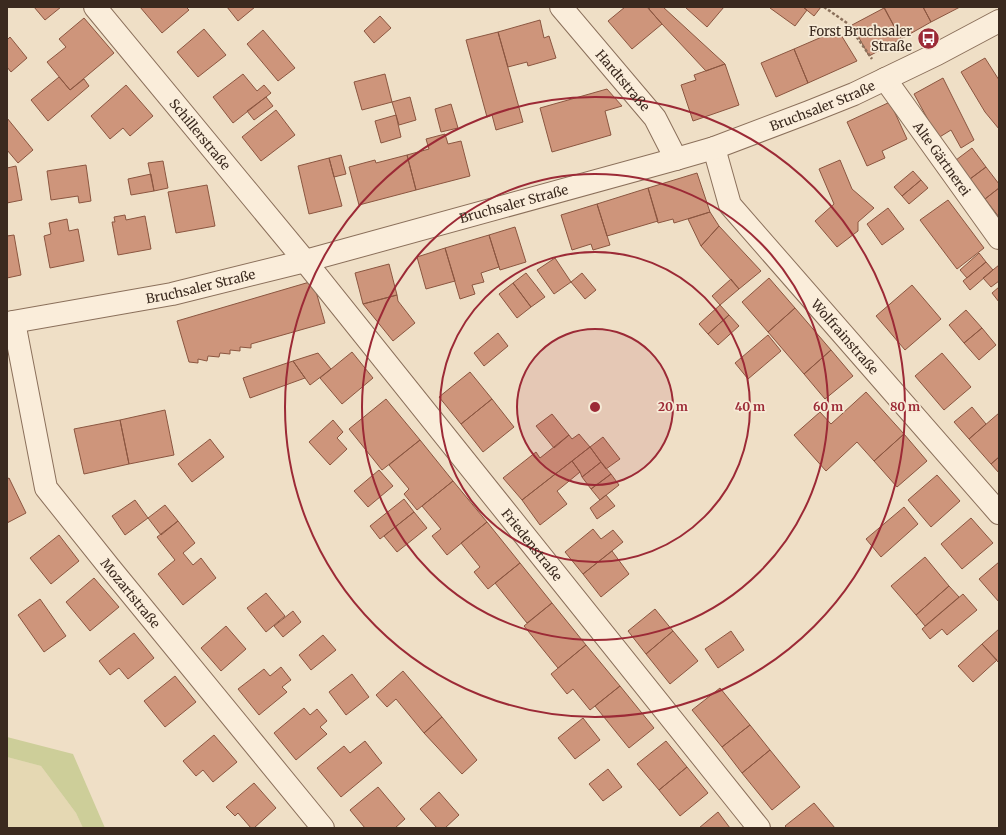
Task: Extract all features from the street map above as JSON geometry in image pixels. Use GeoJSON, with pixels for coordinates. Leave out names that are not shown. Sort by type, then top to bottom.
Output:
{"type":"FeatureCollection","features":[{"type":"Feature","properties":{"kind":"street","name":"Schillerstraße"},"geometry":{"type":"LineString","coordinates":[[95,7],[305,261]]}},
{"type":"Feature","properties":{"kind":"street","name":"Hardtstraße"},"geometry":{"type":"LineString","coordinates":[[560,7],[655,118],[676,159]]}},
{"type":"Feature","properties":{"kind":"street","name":"Bruchsaler Straße"},"geometry":{"type":"LineString","coordinates":[[11,323],[172,294],[305,261],[714,148],[854,94],[937,54],[999,21]]}},
{"type":"Feature","properties":{"kind":"street","name":"Alte Gärtnerei"},"geometry":{"type":"LineString","coordinates":[[885,79],[999,238]]}},
{"type":"Feature","properties":{"kind":"street","name":"Wolfrainstraße"},"geometry":{"type":"LineString","coordinates":[[714,148],[730,205],[999,513]]}},
{"type":"Feature","properties":{"kind":"street","name":"Friedenstraße"},"geometry":{"type":"LineString","coordinates":[[305,261],[759,828]]}},
{"type":"Feature","properties":{"kind":"street","name":"Mozartstraße"},"geometry":{"type":"LineString","coordinates":[[11,323],[46,488],[324,828]]}},
{"type":"Feature","properties":{"kind":"path"},"geometry":{"type":"LineString","coordinates":[[824,7],[847,23],[885,79]]}},
{"type":"Feature","properties":{"kind":"shaded area"},"geometry":{"type":"Polygon","coordinates":[[[7,757],[41,766],[76,813],[83,828],[7,828],[7,757]]]}},
{"type":"Feature","properties":{"kind":"green space"},"geometry":{"type":"Polygon","coordinates":[[[7,737],[73,754],[105,828],[83,828],[76,813],[41,766],[7,757],[7,737]]]}},
{"type":"Feature","properties":{"kind":"building"},"geometry":{"type":"Polygon","coordinates":[[[34,7],[61,7],[45,20],[34,7]]]}},
{"type":"Feature","properties":{"kind":"building"},"geometry":{"type":"Polygon","coordinates":[[[140,7],[186,7],[189,10],[162,33],[140,7]]]}},
{"type":"Feature","properties":{"kind":"building"},"geometry":{"type":"Polygon","coordinates":[[[227,7],[255,7],[238,21],[227,7]]]}},
{"type":"Feature","properties":{"kind":"building"},"geometry":{"type":"Polygon","coordinates":[[[625,7],[647,7],[662,24],[632,49],[608,21],[625,7]]]}},
{"type":"Feature","properties":{"kind":"building"},"geometry":{"type":"Polygon","coordinates":[[[650,7],[663,7],[725,64],[706,71],[662,24],[649,9],[650,7]]]}},
{"type":"Feature","properties":{"kind":"building"},"geometry":{"type":"Polygon","coordinates":[[[685,7],[724,7],[707,27],[685,7]]]}},
{"type":"Feature","properties":{"kind":"building"},"geometry":{"type":"Polygon","coordinates":[[[770,7],[803,7],[807,10],[795,26],[770,7]]]}},
{"type":"Feature","properties":{"kind":"building"},"geometry":{"type":"Polygon","coordinates":[[[803,7],[821,7],[814,16],[803,7]]]}},
{"type":"Feature","properties":{"kind":"building"},"geometry":{"type":"Polygon","coordinates":[[[884,7],[923,7],[931,22],[901,39],[884,7]]]}},
{"type":"Feature","properties":{"kind":"building"},"geometry":{"type":"Polygon","coordinates":[[[923,7],[960,7],[931,22],[923,7]]]}},
{"type":"Feature","properties":{"kind":"building"},"geometry":{"type":"Polygon","coordinates":[[[884,8],[901,39],[869,56],[852,25],[884,8]]]}},
{"type":"Feature","properties":{"kind":"building"},"geometry":{"type":"Polygon","coordinates":[[[380,16],[391,28],[374,43],[364,31],[380,16]]]}},
{"type":"Feature","properties":{"kind":"building"},"geometry":{"type":"Polygon","coordinates":[[[84,18],[114,53],[70,90],[47,62],[66,47],[59,39],[84,18]]]}},
{"type":"Feature","properties":{"kind":"building"},"geometry":{"type":"Polygon","coordinates":[[[540,20],[544,38],[549,36],[556,58],[528,66],[527,62],[508,67],[498,32],[540,20]]]}},
{"type":"Feature","properties":{"kind":"building"},"geometry":{"type":"Polygon","coordinates":[[[204,29],[226,55],[198,77],[177,52],[204,29]]]}},
{"type":"Feature","properties":{"kind":"building"},"geometry":{"type":"Polygon","coordinates":[[[263,30],[295,68],[278,81],[247,44],[263,30]]]}},
{"type":"Feature","properties":{"kind":"building"},"geometry":{"type":"Polygon","coordinates":[[[838,30],[857,61],[808,83],[794,49],[838,30]]]}},
{"type":"Feature","properties":{"kind":"building"},"geometry":{"type":"Polygon","coordinates":[[[498,32],[523,122],[496,130],[492,115],[487,117],[466,40],[498,32]]]}},
{"type":"Feature","properties":{"kind":"building"},"geometry":{"type":"Polygon","coordinates":[[[10,37],[27,58],[11,72],[7,67],[7,40],[10,37]]]}},
{"type":"Feature","properties":{"kind":"building"},"geometry":{"type":"Polygon","coordinates":[[[794,49],[808,83],[776,97],[761,63],[794,49]]]}},
{"type":"Feature","properties":{"kind":"building"},"geometry":{"type":"Polygon","coordinates":[[[985,58],[999,80],[999,129],[985,112],[961,72],[985,58]]]}},
{"type":"Feature","properties":{"kind":"building"},"geometry":{"type":"Polygon","coordinates":[[[725,64],[739,105],[693,121],[681,85],[696,80],[694,75],[725,64]]]}},
{"type":"Feature","properties":{"kind":"building"},"geometry":{"type":"Polygon","coordinates":[[[243,74],[257,91],[264,85],[271,93],[233,123],[213,97],[243,74]]]}},
{"type":"Feature","properties":{"kind":"building"},"geometry":{"type":"Polygon","coordinates":[[[385,74],[392,102],[362,110],[354,82],[385,74]]]}},
{"type":"Feature","properties":{"kind":"building"},"geometry":{"type":"Polygon","coordinates":[[[59,77],[70,90],[84,79],[89,86],[48,121],[31,100],[59,77]]]}},
{"type":"Feature","properties":{"kind":"building"},"geometry":{"type":"Polygon","coordinates":[[[943,78],[974,140],[961,148],[951,130],[938,138],[914,94],[943,78]]]}},
{"type":"Feature","properties":{"kind":"building"},"geometry":{"type":"Polygon","coordinates":[[[126,85],[153,116],[130,136],[123,128],[110,139],[91,116],[126,85]]]}},
{"type":"Feature","properties":{"kind":"building"},"geometry":{"type":"Polygon","coordinates":[[[607,89],[622,106],[605,111],[611,135],[552,152],[540,108],[607,89]]]}},
{"type":"Feature","properties":{"kind":"building"},"geometry":{"type":"Polygon","coordinates":[[[266,97],[273,106],[254,120],[247,111],[266,97]]]}},
{"type":"Feature","properties":{"kind":"building"},"geometry":{"type":"Polygon","coordinates":[[[410,97],[416,120],[399,125],[392,102],[410,97]]]}},
{"type":"Feature","properties":{"kind":"building"},"geometry":{"type":"Polygon","coordinates":[[[890,102],[907,139],[882,151],[885,158],[867,166],[847,122],[890,102]]]}},
{"type":"Feature","properties":{"kind":"building"},"geometry":{"type":"Polygon","coordinates":[[[451,104],[458,128],[441,132],[435,109],[451,104]]]}},
{"type":"Feature","properties":{"kind":"building"},"geometry":{"type":"Polygon","coordinates":[[[276,110],[295,135],[261,161],[242,137],[276,110]]]}},
{"type":"Feature","properties":{"kind":"building"},"geometry":{"type":"Polygon","coordinates":[[[396,115],[401,137],[381,143],[375,121],[396,115]]]}},
{"type":"Feature","properties":{"kind":"building"},"geometry":{"type":"Polygon","coordinates":[[[7,118],[33,150],[18,163],[7,150],[7,118]]]}},
{"type":"Feature","properties":{"kind":"building"},"geometry":{"type":"Polygon","coordinates":[[[445,134],[448,144],[461,141],[470,176],[416,190],[407,155],[429,149],[426,139],[445,134]]]}},
{"type":"Feature","properties":{"kind":"building"},"geometry":{"type":"Polygon","coordinates":[[[972,148],[986,167],[970,179],[956,160],[972,148]]]}},
{"type":"Feature","properties":{"kind":"building"},"geometry":{"type":"Polygon","coordinates":[[[341,155],[346,174],[334,177],[329,158],[341,155]]]}},
{"type":"Feature","properties":{"kind":"building"},"geometry":{"type":"Polygon","coordinates":[[[407,155],[416,190],[359,205],[349,167],[375,160],[376,163],[407,155]]]}},
{"type":"Feature","properties":{"kind":"building"},"geometry":{"type":"Polygon","coordinates":[[[329,158],[342,206],[309,214],[298,166],[329,158]]]}},
{"type":"Feature","properties":{"kind":"building"},"geometry":{"type":"Polygon","coordinates":[[[840,160],[852,189],[874,208],[858,222],[858,231],[837,247],[815,221],[834,204],[819,169],[840,160]]]}},
{"type":"Feature","properties":{"kind":"building"},"geometry":{"type":"Polygon","coordinates":[[[163,161],[168,188],[154,191],[148,163],[163,161]]]}},
{"type":"Feature","properties":{"kind":"building"},"geometry":{"type":"Polygon","coordinates":[[[86,165],[91,201],[79,203],[78,196],[51,200],[47,171],[86,165]]]}},
{"type":"Feature","properties":{"kind":"building"},"geometry":{"type":"Polygon","coordinates":[[[16,166],[22,200],[7,203],[7,168],[16,166]]]}},
{"type":"Feature","properties":{"kind":"building"},"geometry":{"type":"Polygon","coordinates":[[[986,167],[999,184],[999,188],[985,199],[970,179],[986,167]]]}},
{"type":"Feature","properties":{"kind":"building"},"geometry":{"type":"Polygon","coordinates":[[[913,171],[921,180],[902,196],[894,187],[913,171]]]}},
{"type":"Feature","properties":{"kind":"building"},"geometry":{"type":"Polygon","coordinates":[[[697,173],[710,212],[674,223],[673,219],[658,223],[648,188],[697,173]]]}},
{"type":"Feature","properties":{"kind":"building"},"geometry":{"type":"Polygon","coordinates":[[[151,174],[154,191],[131,195],[128,179],[151,174]]]}},
{"type":"Feature","properties":{"kind":"building"},"geometry":{"type":"Polygon","coordinates":[[[921,180],[928,188],[909,204],[902,196],[921,180]]]}},
{"type":"Feature","properties":{"kind":"building"},"geometry":{"type":"Polygon","coordinates":[[[207,185],[215,226],[176,233],[168,192],[207,185]]]}},
{"type":"Feature","properties":{"kind":"building"},"geometry":{"type":"Polygon","coordinates":[[[648,188],[658,221],[607,236],[597,204],[648,188]]]}},
{"type":"Feature","properties":{"kind":"building"},"geometry":{"type":"Polygon","coordinates":[[[999,188],[999,217],[985,199],[999,188]]]}},
{"type":"Feature","properties":{"kind":"building"},"geometry":{"type":"Polygon","coordinates":[[[948,200],[984,248],[957,269],[920,220],[948,200]]]}},
{"type":"Feature","properties":{"kind":"building"},"geometry":{"type":"Polygon","coordinates":[[[597,204],[610,245],[593,250],[591,244],[572,250],[561,215],[597,204]]]}},
{"type":"Feature","properties":{"kind":"building"},"geometry":{"type":"Polygon","coordinates":[[[888,208],[904,229],[882,245],[867,224],[888,208]]]}},
{"type":"Feature","properties":{"kind":"building"},"geometry":{"type":"Polygon","coordinates":[[[710,212],[719,226],[701,246],[688,219],[710,212]]]}},
{"type":"Feature","properties":{"kind":"building"},"geometry":{"type":"Polygon","coordinates":[[[125,215],[126,220],[145,216],[151,249],[118,255],[112,222],[115,222],[114,217],[125,215]]]}},
{"type":"Feature","properties":{"kind":"building"},"geometry":{"type":"Polygon","coordinates":[[[67,219],[69,231],[78,229],[84,261],[50,268],[44,236],[51,234],[49,223],[67,219]]]}},
{"type":"Feature","properties":{"kind":"building"},"geometry":{"type":"Polygon","coordinates":[[[719,226],[761,271],[739,289],[701,246],[719,226]]]}},
{"type":"Feature","properties":{"kind":"building"},"geometry":{"type":"Polygon","coordinates":[[[515,227],[526,262],[500,270],[489,235],[515,227]]]}},
{"type":"Feature","properties":{"kind":"building"},"geometry":{"type":"Polygon","coordinates":[[[14,235],[21,275],[7,278],[7,236],[14,235]]]}},
{"type":"Feature","properties":{"kind":"building"},"geometry":{"type":"Polygon","coordinates":[[[489,235],[499,267],[481,273],[484,282],[472,285],[475,294],[460,299],[445,248],[489,235]]]}},
{"type":"Feature","properties":{"kind":"building"},"geometry":{"type":"Polygon","coordinates":[[[445,248],[455,281],[426,289],[417,257],[445,248]]]}},
{"type":"Feature","properties":{"kind":"building"},"geometry":{"type":"Polygon","coordinates":[[[979,253],[986,262],[967,278],[960,270],[979,253]]]}},
{"type":"Feature","properties":{"kind":"building"},"geometry":{"type":"Polygon","coordinates":[[[555,258],[571,282],[554,294],[537,270],[555,258]]]}},
{"type":"Feature","properties":{"kind":"building"},"geometry":{"type":"Polygon","coordinates":[[[986,262],[993,270],[970,290],[963,281],[986,262]]]}},
{"type":"Feature","properties":{"kind":"building"},"geometry":{"type":"Polygon","coordinates":[[[389,264],[397,295],[363,304],[355,273],[389,264]]]}},
{"type":"Feature","properties":{"kind":"building"},"geometry":{"type":"Polygon","coordinates":[[[999,265],[999,281],[991,287],[983,278],[999,265]]]}},
{"type":"Feature","properties":{"kind":"building"},"geometry":{"type":"Polygon","coordinates":[[[526,273],[545,297],[531,307],[513,283],[526,273]]]}},
{"type":"Feature","properties":{"kind":"building"},"geometry":{"type":"Polygon","coordinates":[[[582,273],[596,290],[585,299],[571,282],[582,273]]]}},
{"type":"Feature","properties":{"kind":"building"},"geometry":{"type":"Polygon","coordinates":[[[769,278],[795,308],[768,332],[742,302],[769,278]]]}},
{"type":"Feature","properties":{"kind":"building"},"geometry":{"type":"Polygon","coordinates":[[[731,279],[739,289],[720,305],[712,296],[731,279]]]}},
{"type":"Feature","properties":{"kind":"building"},"geometry":{"type":"Polygon","coordinates":[[[313,281],[325,323],[251,344],[251,348],[240,347],[240,351],[230,350],[230,354],[220,353],[219,357],[208,356],[207,361],[198,359],[198,363],[189,362],[177,321],[313,281]]]}},
{"type":"Feature","properties":{"kind":"building"},"geometry":{"type":"Polygon","coordinates":[[[513,283],[531,307],[517,318],[499,294],[513,283]]]}},
{"type":"Feature","properties":{"kind":"building"},"geometry":{"type":"Polygon","coordinates":[[[912,285],[941,319],[905,350],[876,316],[912,285]]]}},
{"type":"Feature","properties":{"kind":"building"},"geometry":{"type":"Polygon","coordinates":[[[999,287],[999,302],[992,293],[999,287]]]}},
{"type":"Feature","properties":{"kind":"building"},"geometry":{"type":"Polygon","coordinates":[[[397,295],[398,301],[415,323],[393,341],[363,304],[397,295]]]}},
{"type":"Feature","properties":{"kind":"building"},"geometry":{"type":"Polygon","coordinates":[[[720,305],[729,315],[708,334],[699,324],[720,305]]]}},
{"type":"Feature","properties":{"kind":"building"},"geometry":{"type":"Polygon","coordinates":[[[795,308],[831,350],[804,374],[768,332],[795,308]]]}},
{"type":"Feature","properties":{"kind":"building"},"geometry":{"type":"Polygon","coordinates":[[[966,310],[982,328],[964,343],[949,325],[966,310]]]}},
{"type":"Feature","properties":{"kind":"building"},"geometry":{"type":"Polygon","coordinates":[[[729,315],[739,326],[718,345],[708,334],[729,315]]]}},
{"type":"Feature","properties":{"kind":"building"},"geometry":{"type":"Polygon","coordinates":[[[982,328],[996,345],[979,360],[964,343],[982,328]]]}},
{"type":"Feature","properties":{"kind":"building"},"geometry":{"type":"Polygon","coordinates":[[[498,333],[508,346],[484,366],[474,353],[498,333]]]}},
{"type":"Feature","properties":{"kind":"building"},"geometry":{"type":"Polygon","coordinates":[[[768,335],[781,351],[748,379],[735,363],[768,335]]]}},
{"type":"Feature","properties":{"kind":"building"},"geometry":{"type":"Polygon","coordinates":[[[831,350],[853,376],[825,399],[804,374],[831,350]]]}},
{"type":"Feature","properties":{"kind":"building"},"geometry":{"type":"Polygon","coordinates":[[[352,352],[373,378],[342,404],[320,378],[352,352]]]}},
{"type":"Feature","properties":{"kind":"building"},"geometry":{"type":"Polygon","coordinates":[[[318,353],[331,369],[310,385],[293,361],[318,353]]]}},
{"type":"Feature","properties":{"kind":"building"},"geometry":{"type":"Polygon","coordinates":[[[942,353],[971,387],[944,410],[915,376],[942,353]]]}},
{"type":"Feature","properties":{"kind":"building"},"geometry":{"type":"Polygon","coordinates":[[[293,361],[305,378],[250,398],[243,378],[293,361]]]}},
{"type":"Feature","properties":{"kind":"building"},"geometry":{"type":"Polygon","coordinates":[[[470,372],[492,399],[461,424],[439,397],[470,372]]]}},
{"type":"Feature","properties":{"kind":"building"},"geometry":{"type":"Polygon","coordinates":[[[866,392],[904,434],[874,461],[857,442],[826,471],[794,435],[820,412],[831,424],[866,392]]]}},
{"type":"Feature","properties":{"kind":"building"},"geometry":{"type":"Polygon","coordinates":[[[386,399],[420,440],[382,470],[349,429],[386,399]]]}},
{"type":"Feature","properties":{"kind":"building"},"geometry":{"type":"Polygon","coordinates":[[[492,399],[514,427],[483,452],[461,424],[492,399]]]}},
{"type":"Feature","properties":{"kind":"building"},"geometry":{"type":"Polygon","coordinates":[[[972,407],[986,424],[969,439],[954,422],[972,407]]]}},
{"type":"Feature","properties":{"kind":"building"},"geometry":{"type":"Polygon","coordinates":[[[165,410],[174,455],[129,464],[120,420],[165,410]]]}},
{"type":"Feature","properties":{"kind":"building"},"geometry":{"type":"Polygon","coordinates":[[[999,413],[999,457],[991,464],[969,439],[999,413]]]}},
{"type":"Feature","properties":{"kind":"building"},"geometry":{"type":"Polygon","coordinates":[[[552,414],[569,435],[554,448],[536,426],[552,414]]]}},
{"type":"Feature","properties":{"kind":"building"},"geometry":{"type":"Polygon","coordinates":[[[120,420],[129,464],[84,474],[74,429],[120,420]]]}},
{"type":"Feature","properties":{"kind":"building"},"geometry":{"type":"Polygon","coordinates":[[[333,420],[343,432],[337,438],[347,449],[330,465],[309,442],[333,420]]]}},
{"type":"Feature","properties":{"kind":"building"},"geometry":{"type":"Polygon","coordinates":[[[579,434],[590,447],[522,500],[503,478],[536,452],[540,458],[569,435],[572,439],[579,434]]]}},
{"type":"Feature","properties":{"kind":"building"},"geometry":{"type":"Polygon","coordinates":[[[904,434],[927,461],[897,487],[874,461],[904,434]]]}},
{"type":"Feature","properties":{"kind":"building"},"geometry":{"type":"Polygon","coordinates":[[[603,437],[620,459],[606,469],[590,447],[603,437]]]}},
{"type":"Feature","properties":{"kind":"building"},"geometry":{"type":"Polygon","coordinates":[[[210,439],[224,457],[192,482],[178,464],[210,439]]]}},
{"type":"Feature","properties":{"kind":"building"},"geometry":{"type":"Polygon","coordinates":[[[420,440],[453,481],[417,510],[404,494],[409,489],[389,465],[420,440]]]}},
{"type":"Feature","properties":{"kind":"building"},"geometry":{"type":"Polygon","coordinates":[[[590,447],[601,462],[582,477],[572,461],[590,447]]]}},
{"type":"Feature","properties":{"kind":"building"},"geometry":{"type":"Polygon","coordinates":[[[999,457],[999,473],[991,464],[999,457]]]}},
{"type":"Feature","properties":{"kind":"building"},"geometry":{"type":"Polygon","coordinates":[[[572,461],[580,472],[557,491],[567,504],[540,525],[522,500],[572,461]]]}},
{"type":"Feature","properties":{"kind":"building"},"geometry":{"type":"Polygon","coordinates":[[[601,462],[611,474],[591,489],[582,477],[601,462]]]}},
{"type":"Feature","properties":{"kind":"building"},"geometry":{"type":"Polygon","coordinates":[[[379,470],[393,486],[368,507],[354,491],[379,470]]]}},
{"type":"Feature","properties":{"kind":"building"},"geometry":{"type":"Polygon","coordinates":[[[611,474],[619,485],[600,500],[591,489],[611,474]]]}},
{"type":"Feature","properties":{"kind":"building"},"geometry":{"type":"Polygon","coordinates":[[[937,475],[960,501],[931,527],[908,500],[937,475]]]}},
{"type":"Feature","properties":{"kind":"building"},"geometry":{"type":"Polygon","coordinates":[[[9,478],[26,513],[7,523],[7,479],[9,478]]]}},
{"type":"Feature","properties":{"kind":"building"},"geometry":{"type":"Polygon","coordinates":[[[453,481],[487,522],[447,555],[432,536],[441,529],[422,506],[453,481]]]}},
{"type":"Feature","properties":{"kind":"building"},"geometry":{"type":"Polygon","coordinates":[[[606,495],[615,506],[597,519],[590,508],[606,495]]]}},
{"type":"Feature","properties":{"kind":"building"},"geometry":{"type":"Polygon","coordinates":[[[404,499],[414,512],[380,539],[370,526],[404,499]]]}},
{"type":"Feature","properties":{"kind":"building"},"geometry":{"type":"Polygon","coordinates":[[[135,500],[148,518],[125,535],[112,516],[135,500]]]}},
{"type":"Feature","properties":{"kind":"building"},"geometry":{"type":"Polygon","coordinates":[[[165,505],[178,521],[161,535],[148,518],[165,505]]]}},
{"type":"Feature","properties":{"kind":"building"},"geometry":{"type":"Polygon","coordinates":[[[904,507],[918,524],[881,557],[866,539],[904,507]]]}},
{"type":"Feature","properties":{"kind":"building"},"geometry":{"type":"Polygon","coordinates":[[[414,512],[427,528],[397,552],[384,536],[414,512]]]}},
{"type":"Feature","properties":{"kind":"building"},"geometry":{"type":"Polygon","coordinates":[[[971,518],[993,543],[962,569],[941,544],[971,518]]]}},
{"type":"Feature","properties":{"kind":"building"},"geometry":{"type":"Polygon","coordinates":[[[178,521],[195,543],[183,553],[193,565],[201,558],[216,578],[183,605],[158,574],[175,560],[157,537],[178,521]]]}},
{"type":"Feature","properties":{"kind":"building"},"geometry":{"type":"Polygon","coordinates":[[[487,522],[520,563],[488,589],[474,572],[480,567],[461,543],[487,522]]]}},
{"type":"Feature","properties":{"kind":"building"},"geometry":{"type":"Polygon","coordinates":[[[593,529],[601,539],[613,530],[623,542],[583,574],[565,552],[593,529]]]}},
{"type":"Feature","properties":{"kind":"building"},"geometry":{"type":"Polygon","coordinates":[[[59,535],[79,561],[51,584],[30,558],[59,535]]]}},
{"type":"Feature","properties":{"kind":"building"},"geometry":{"type":"Polygon","coordinates":[[[612,551],[629,574],[601,597],[583,574],[612,551]]]}},
{"type":"Feature","properties":{"kind":"building"},"geometry":{"type":"Polygon","coordinates":[[[925,557],[949,586],[916,615],[891,586],[925,557]]]}},
{"type":"Feature","properties":{"kind":"building"},"geometry":{"type":"Polygon","coordinates":[[[999,562],[999,602],[979,579],[999,562]]]}},
{"type":"Feature","properties":{"kind":"building"},"geometry":{"type":"Polygon","coordinates":[[[520,563],[552,603],[527,623],[495,583],[520,563]]]}},
{"type":"Feature","properties":{"kind":"building"},"geometry":{"type":"Polygon","coordinates":[[[94,578],[119,607],[90,631],[66,602],[94,578]]]}},
{"type":"Feature","properties":{"kind":"building"},"geometry":{"type":"Polygon","coordinates":[[[949,586],[959,597],[925,626],[916,615],[949,586]]]}},
{"type":"Feature","properties":{"kind":"building"},"geometry":{"type":"Polygon","coordinates":[[[266,593],[285,616],[266,632],[247,608],[266,593]]]}},
{"type":"Feature","properties":{"kind":"building"},"geometry":{"type":"Polygon","coordinates":[[[963,594],[977,610],[947,635],[942,629],[930,639],[922,629],[963,594]]]}},
{"type":"Feature","properties":{"kind":"building"},"geometry":{"type":"Polygon","coordinates":[[[40,599],[66,636],[44,652],[18,615],[40,599]]]}},
{"type":"Feature","properties":{"kind":"building"},"geometry":{"type":"Polygon","coordinates":[[[552,603],[586,645],[558,668],[524,626],[552,603]]]}},
{"type":"Feature","properties":{"kind":"building"},"geometry":{"type":"Polygon","coordinates":[[[655,609],[673,631],[646,654],[628,631],[655,609]]]}},
{"type":"Feature","properties":{"kind":"building"},"geometry":{"type":"Polygon","coordinates":[[[293,611],[301,622],[283,637],[274,626],[293,611]]]}},
{"type":"Feature","properties":{"kind":"building"},"geometry":{"type":"Polygon","coordinates":[[[226,626],[246,649],[221,671],[201,648],[226,626]]]}},
{"type":"Feature","properties":{"kind":"building"},"geometry":{"type":"Polygon","coordinates":[[[999,629],[999,661],[998,662],[982,644],[999,629]]]}},
{"type":"Feature","properties":{"kind":"building"},"geometry":{"type":"Polygon","coordinates":[[[673,631],[698,661],[670,684],[646,654],[673,631]]]}},
{"type":"Feature","properties":{"kind":"building"},"geometry":{"type":"Polygon","coordinates":[[[731,631],[744,650],[718,668],[705,649],[731,631]]]}},
{"type":"Feature","properties":{"kind":"building"},"geometry":{"type":"Polygon","coordinates":[[[134,633],[154,658],[128,679],[119,668],[110,675],[99,661],[134,633]]]}},
{"type":"Feature","properties":{"kind":"building"},"geometry":{"type":"Polygon","coordinates":[[[323,635],[336,650],[311,670],[299,655],[323,635]]]}},
{"type":"Feature","properties":{"kind":"building"},"geometry":{"type":"Polygon","coordinates":[[[982,644],[997,660],[973,682],[958,666],[982,644]]]}},
{"type":"Feature","properties":{"kind":"building"},"geometry":{"type":"Polygon","coordinates":[[[586,645],[620,686],[590,710],[573,689],[567,694],[551,674],[586,645]]]}},
{"type":"Feature","properties":{"kind":"building"},"geometry":{"type":"Polygon","coordinates":[[[281,667],[291,680],[282,687],[287,692],[259,715],[238,689],[264,669],[270,676],[281,667]]]}},
{"type":"Feature","properties":{"kind":"building"},"geometry":{"type":"Polygon","coordinates":[[[403,671],[442,717],[424,733],[396,699],[387,707],[376,695],[403,671]]]}},
{"type":"Feature","properties":{"kind":"building"},"geometry":{"type":"Polygon","coordinates":[[[352,674],[369,697],[346,715],[329,692],[352,674]]]}},
{"type":"Feature","properties":{"kind":"building"},"geometry":{"type":"Polygon","coordinates":[[[175,676],[196,702],[165,727],[144,701],[175,676]]]}},
{"type":"Feature","properties":{"kind":"building"},"geometry":{"type":"Polygon","coordinates":[[[620,686],[654,728],[629,748],[595,706],[620,686]]]}},
{"type":"Feature","properties":{"kind":"building"},"geometry":{"type":"Polygon","coordinates":[[[720,688],[750,725],[722,747],[692,710],[720,688]]]}},
{"type":"Feature","properties":{"kind":"building"},"geometry":{"type":"Polygon","coordinates":[[[304,708],[310,715],[317,709],[327,721],[320,727],[327,734],[296,760],[274,733],[304,708]]]}},
{"type":"Feature","properties":{"kind":"building"},"geometry":{"type":"Polygon","coordinates":[[[442,717],[477,760],[462,774],[424,733],[442,717]]]}},
{"type":"Feature","properties":{"kind":"building"},"geometry":{"type":"Polygon","coordinates":[[[583,718],[600,740],[575,759],[558,738],[583,718]]]}},
{"type":"Feature","properties":{"kind":"building"},"geometry":{"type":"Polygon","coordinates":[[[750,725],[770,750],[742,773],[722,747],[750,725]]]}},
{"type":"Feature","properties":{"kind":"building"},"geometry":{"type":"Polygon","coordinates":[[[214,735],[237,762],[213,782],[203,770],[196,776],[183,761],[214,735]]]}},
{"type":"Feature","properties":{"kind":"building"},"geometry":{"type":"Polygon","coordinates":[[[365,741],[382,763],[341,797],[317,768],[344,746],[350,753],[365,741]]]}},
{"type":"Feature","properties":{"kind":"building"},"geometry":{"type":"Polygon","coordinates":[[[666,741],[687,767],[659,790],[637,764],[666,741]]]}},
{"type":"Feature","properties":{"kind":"building"},"geometry":{"type":"Polygon","coordinates":[[[770,750],[800,787],[772,810],[742,773],[770,750]]]}},
{"type":"Feature","properties":{"kind":"building"},"geometry":{"type":"Polygon","coordinates":[[[687,767],[708,793],[680,816],[659,790],[687,767]]]}},
{"type":"Feature","properties":{"kind":"building"},"geometry":{"type":"Polygon","coordinates":[[[608,769],[622,787],[603,801],[589,784],[608,769]]]}},
{"type":"Feature","properties":{"kind":"building"},"geometry":{"type":"Polygon","coordinates":[[[254,783],[276,808],[254,828],[251,828],[238,813],[235,816],[226,807],[254,783]]]}},
{"type":"Feature","properties":{"kind":"building"},"geometry":{"type":"Polygon","coordinates":[[[378,787],[405,819],[395,828],[365,828],[350,810],[378,787]]]}},
{"type":"Feature","properties":{"kind":"building"},"geometry":{"type":"Polygon","coordinates":[[[439,792],[459,815],[445,828],[437,828],[420,809],[439,792]]]}},
{"type":"Feature","properties":{"kind":"building"},"geometry":{"type":"Polygon","coordinates":[[[814,803],[835,828],[787,828],[785,826],[814,803]]]}},
{"type":"Feature","properties":{"kind":"building"},"geometry":{"type":"Polygon","coordinates":[[[718,812],[730,828],[699,828],[718,812]]]}},
{"type":"Feature","properties":{"kind":"place","name":"Forst Bruchsaler Straße"},"geometry":{"type":"Point","coordinates":[928,38]}}]}
